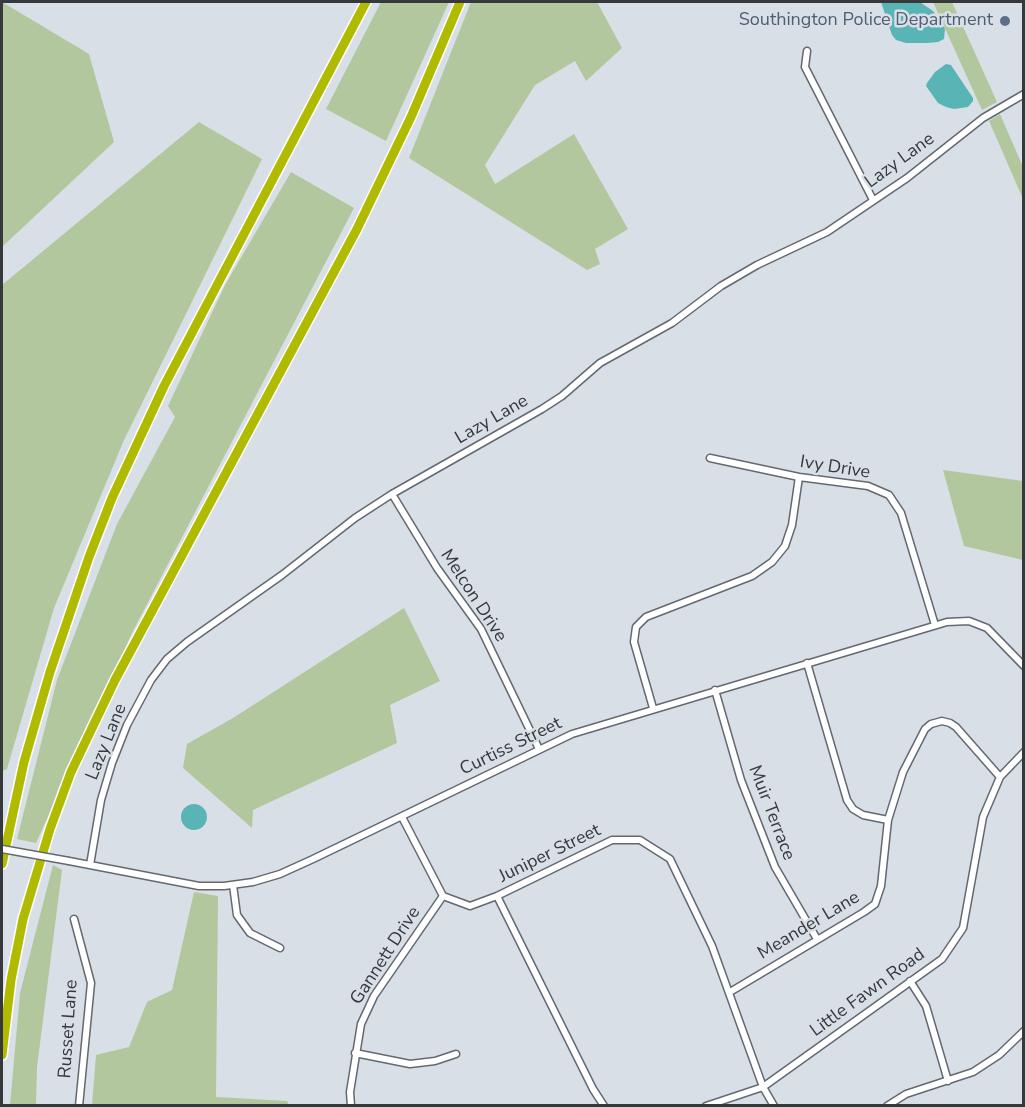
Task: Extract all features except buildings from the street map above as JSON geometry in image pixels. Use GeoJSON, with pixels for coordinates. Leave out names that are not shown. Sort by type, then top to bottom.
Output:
{"type":"FeatureCollection","features":[{"type":"Feature","properties":{"kind":"highway"},"geometry":{"type":"LineString","coordinates":[[2,864],[24,762],[50,672],[89,557],[116,489],[164,386],[366,2]]}},
{"type":"Feature","properties":{"kind":"highway"},"geometry":{"type":"LineString","coordinates":[[2,1055],[10,990],[23,919],[50,829],[75,762],[115,680],[357,229],[415,108],[460,2]]}},
{"type":"Feature","properties":{"kind":"street"},"geometry":{"type":"LineString","coordinates":[[807,51],[805,67],[873,200]]}},
{"type":"Feature","properties":{"kind":"street","name":"Lazy Lane"},"geometry":{"type":"LineString","coordinates":[[90,865],[101,800],[114,755],[127,725],[151,680],[167,659],[187,642],[282,575],[355,518],[392,494],[542,409],[562,396],[600,363],[672,323],[721,286],[757,265],[827,232],[907,177],[972,126],[1023,94]]}},
{"type":"Feature","properties":{"kind":"street","name":"Ivy Drive"},"geometry":{"type":"LineString","coordinates":[[710,458],[799,477],[868,486],[889,495],[901,513],[935,626]]}},
{"type":"Feature","properties":{"kind":"street"},"geometry":{"type":"LineString","coordinates":[[653,708],[634,642],[636,627],[646,617],[752,576],[772,562],[785,546],[792,525],[799,477]]}},
{"type":"Feature","properties":{"kind":"street","name":"Melcon Drive"},"geometry":{"type":"LineString","coordinates":[[392,494],[437,568],[481,629],[539,749]]}},
{"type":"Feature","properties":{"kind":"street","name":"Curtiss Street"},"geometry":{"type":"LineString","coordinates":[[2,849],[186,884],[233,885],[269,878],[291,869],[572,734],[653,708],[935,626],[960,621],[980,624],[994,634],[1023,666]]}},
{"type":"Feature","properties":{"kind":"street"},"geometry":{"type":"LineString","coordinates":[[807,663],[847,800],[863,815],[888,820]]}},
{"type":"Feature","properties":{"kind":"street","name":"Muir Terrace"},"geometry":{"type":"LineString","coordinates":[[715,690],[741,780],[776,867],[817,939]]}},
{"type":"Feature","properties":{"kind":"street","name":"Meander Lane"},"geometry":{"type":"LineString","coordinates":[[730,992],[875,904],[881,886],[888,820],[903,772],[925,729],[931,724],[942,721],[956,727],[1000,777]]}},
{"type":"Feature","properties":{"kind":"street","name":"Little Fawn Road"},"geometry":{"type":"LineString","coordinates":[[706,1106],[764,1087],[942,959],[963,928],[983,817],[1000,777],[1023,752]]}},
{"type":"Feature","properties":{"kind":"street"},"geometry":{"type":"LineString","coordinates":[[402,817],[443,896]]}},
{"type":"Feature","properties":{"kind":"street","name":"Juniper Street"},"geometry":{"type":"LineString","coordinates":[[443,896],[470,906],[497,896],[612,840],[640,840],[670,859],[712,946],[764,1087],[774,1106]]}},
{"type":"Feature","properties":{"kind":"street"},"geometry":{"type":"LineString","coordinates":[[233,885],[237,915],[250,933],[280,948]]}},
{"type":"Feature","properties":{"kind":"street","name":"Gannett Drive"},"geometry":{"type":"LineString","coordinates":[[351,1106],[350,1092],[361,1024],[374,996],[443,896]]}},
{"type":"Feature","properties":{"kind":"street"},"geometry":{"type":"LineString","coordinates":[[497,896],[593,1089],[604,1106]]}},
{"type":"Feature","properties":{"kind":"street","name":"Russet Lane"},"geometry":{"type":"LineString","coordinates":[[74,919],[91,983],[79,1106]]}},
{"type":"Feature","properties":{"kind":"street"},"geometry":{"type":"LineString","coordinates":[[910,981],[926,1006],[948,1081]]}},
{"type":"Feature","properties":{"kind":"street"},"geometry":{"type":"LineString","coordinates":[[887,1106],[906,1094],[973,1072],[999,1055],[1023,1031]]}},
{"type":"Feature","properties":{"kind":"street"},"geometry":{"type":"LineString","coordinates":[[355,1053],[410,1064],[435,1061],[456,1054]]}},
{"type":"Feature","properties":{"kind":"green space"},"geometry":{"type":"Polygon","coordinates":[[[2,2],[89,54],[114,142],[2,247],[2,2]]]}},
{"type":"Feature","properties":{"kind":"green space"},"geometry":{"type":"Polygon","coordinates":[[[381,2],[449,2],[386,141],[326,109],[381,2]]]}},
{"type":"Feature","properties":{"kind":"green space"},"geometry":{"type":"Polygon","coordinates":[[[471,2],[597,2],[622,48],[586,81],[575,61],[535,85],[485,165],[495,184],[574,134],[628,229],[595,249],[600,264],[587,270],[409,158],[471,2]]]}},
{"type":"Feature","properties":{"kind":"green space"},"geometry":{"type":"Polygon","coordinates":[[[933,2],[952,2],[997,102],[982,110],[933,2]]]}},
{"type":"Feature","properties":{"kind":"green space"},"geometry":{"type":"Polygon","coordinates":[[[1000,114],[1023,167],[1023,199],[989,121],[1000,114]]]}},
{"type":"Feature","properties":{"kind":"green space"},"geometry":{"type":"Polygon","coordinates":[[[199,122],[262,159],[124,440],[54,608],[7,769],[2,771],[2,285],[199,122]]]}},
{"type":"Feature","properties":{"kind":"green space"},"geometry":{"type":"Polygon","coordinates":[[[291,172],[354,208],[133,631],[36,843],[17,839],[57,680],[117,524],[175,417],[168,406],[225,285],[291,172]]]}},
{"type":"Feature","properties":{"kind":"green space"},"geometry":{"type":"Polygon","coordinates":[[[943,470],[1023,481],[1023,560],[964,546],[943,470]]]}},
{"type":"Feature","properties":{"kind":"green space"},"geometry":{"type":"Polygon","coordinates":[[[404,608],[440,681],[390,705],[397,743],[253,810],[252,828],[183,768],[187,744],[233,718],[404,608]]]}},
{"type":"Feature","properties":{"kind":"green space"},"geometry":{"type":"Polygon","coordinates":[[[53,865],[62,870],[37,1067],[36,1105],[10,1105],[20,993],[53,865]]]}},
{"type":"Feature","properties":{"kind":"green space"},"geometry":{"type":"Polygon","coordinates":[[[194,892],[218,896],[216,1097],[287,1101],[289,1105],[92,1105],[96,1055],[129,1047],[147,1002],[172,990],[194,892]]]}},
{"type":"Feature","properties":{"kind":"water"},"geometry":{"type":"Polygon","coordinates":[[[881,2],[920,2],[933,11],[940,20],[945,29],[944,39],[927,43],[906,43],[896,40],[892,35],[881,2]]]}},
{"type":"Feature","properties":{"kind":"water"},"geometry":{"type":"Polygon","coordinates":[[[946,64],[951,65],[973,98],[968,107],[954,109],[938,103],[926,86],[935,72],[946,64]]]}},
{"type":"Feature","properties":{"kind":"water"},"geometry":{"type":"Polygon","coordinates":[[[194,804],[203,808],[207,817],[203,826],[194,830],[185,826],[181,817],[185,808],[194,804]]]}},
{"type":"Feature","properties":{"kind":"place","name":"Southington Police Department"},"geometry":{"type":"Point","coordinates":[1005,21]}}]}
